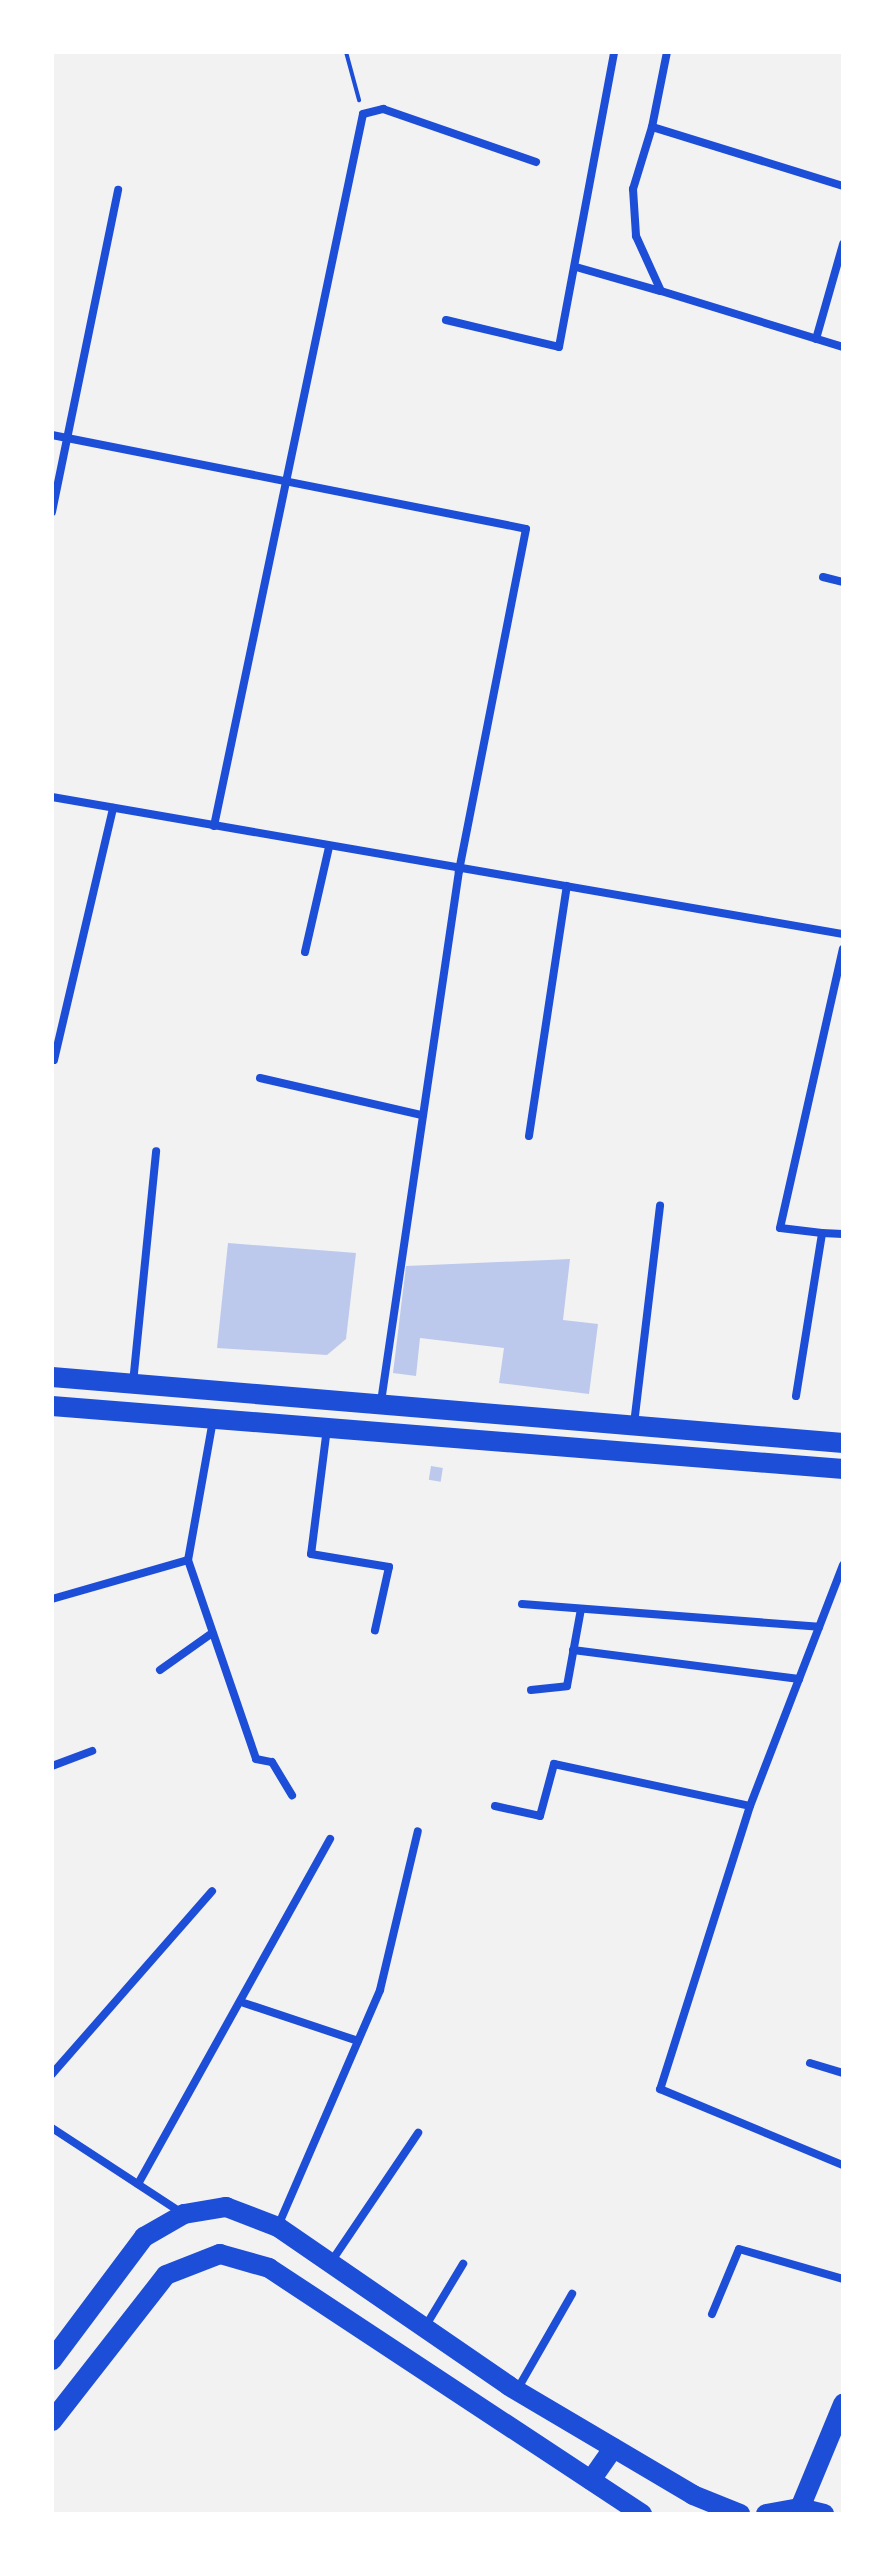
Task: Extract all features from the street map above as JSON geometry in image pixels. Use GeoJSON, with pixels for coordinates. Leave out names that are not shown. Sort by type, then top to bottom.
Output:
{"type":"FeatureCollection","features":[{"type":"Feature","properties":{"kind":"main road"},"geometry":{"type":"LineString","coordinates":[[52,1377],[843,1443]]}},
{"type":"Feature","properties":{"kind":"main road"},"geometry":{"type":"LineString","coordinates":[[52,1406],[843,1469]]}},
{"type":"Feature","properties":{"kind":"main road"},"geometry":{"type":"LineString","coordinates":[[52,2360],[144,2237],[184,2214],[226,2207],[278,2227],[516,2390],[613,2448],[740,2514]]}},
{"type":"Feature","properties":{"kind":"main road"},"geometry":{"type":"LineString","coordinates":[[52,2421],[166,2275],[220,2254],[269,2268],[642,2514]]}},
{"type":"Feature","properties":{"kind":"main road"},"geometry":{"type":"LineString","coordinates":[[800,2508],[843,2404]]}},
{"type":"Feature","properties":{"kind":"main road"},"geometry":{"type":"LineString","coordinates":[[591,2480],[613,2448]]}},
{"type":"Feature","properties":{"kind":"main road"},"geometry":{"type":"LineString","coordinates":[[766,2514],[800,2508],[824,2514]]}},
{"type":"Feature","properties":{"kind":"street"},"geometry":{"type":"LineString","coordinates":[[446,320],[559,347],[614,52]]}},
{"type":"Feature","properties":{"kind":"street"},"geometry":{"type":"LineString","coordinates":[[661,291],[636,236],[633,189],[652,127],[667,52]]}},
{"type":"Feature","properties":{"kind":"street"},"geometry":{"type":"LineString","coordinates":[[214,826],[363,114],[383,109],[536,162]]}},
{"type":"Feature","properties":{"kind":"street"},"geometry":{"type":"LineString","coordinates":[[652,127],[843,186]]}},
{"type":"Feature","properties":{"kind":"street"},"geometry":{"type":"LineString","coordinates":[[52,512],[118,190]]}},
{"type":"Feature","properties":{"kind":"street"},"geometry":{"type":"LineString","coordinates":[[816,339],[843,244]]}},
{"type":"Feature","properties":{"kind":"street"},"geometry":{"type":"LineString","coordinates":[[576,267],[843,347]]}},
{"type":"Feature","properties":{"kind":"street"},"geometry":{"type":"LineString","coordinates":[[52,435],[526,529],[459,871],[381,1403]]}},
{"type":"Feature","properties":{"kind":"street"},"geometry":{"type":"LineString","coordinates":[[823,577],[843,582]]}},
{"type":"Feature","properties":{"kind":"street"},"geometry":{"type":"LineString","coordinates":[[52,797],[459,871],[567,886],[843,934]]}},
{"type":"Feature","properties":{"kind":"street"},"geometry":{"type":"LineString","coordinates":[[54,1060],[113,808]]}},
{"type":"Feature","properties":{"kind":"street"},"geometry":{"type":"LineString","coordinates":[[305,952],[329,847]]}},
{"type":"Feature","properties":{"kind":"street"},"geometry":{"type":"LineString","coordinates":[[529,1136],[567,886]]}},
{"type":"Feature","properties":{"kind":"street"},"geometry":{"type":"LineString","coordinates":[[843,949],[780,1228],[843,1234]]}},
{"type":"Feature","properties":{"kind":"street"},"geometry":{"type":"LineString","coordinates":[[260,1078],[421,1115]]}},
{"type":"Feature","properties":{"kind":"street"},"geometry":{"type":"LineString","coordinates":[[133,1383],[156,1151]]}},
{"type":"Feature","properties":{"kind":"street"},"geometry":{"type":"LineString","coordinates":[[633,1425],[660,1206]]}},
{"type":"Feature","properties":{"kind":"street"},"geometry":{"type":"LineString","coordinates":[[796,1396],[822,1233]]}},
{"type":"Feature","properties":{"kind":"street"},"geometry":{"type":"LineString","coordinates":[[213,1419],[188,1560],[256,1759],[272,1762],[292,1795]]}},
{"type":"Feature","properties":{"kind":"street"},"geometry":{"type":"LineString","coordinates":[[327,1428],[311,1554],[389,1567],[375,1630]]}},
{"type":"Feature","properties":{"kind":"street"},"geometry":{"type":"LineString","coordinates":[[52,1599],[188,1560]]}},
{"type":"Feature","properties":{"kind":"street"},"geometry":{"type":"LineString","coordinates":[[843,1565],[750,1806],[660,2089],[843,2165]]}},
{"type":"Feature","properties":{"kind":"street"},"geometry":{"type":"LineString","coordinates":[[522,1604],[819,1627]]}},
{"type":"Feature","properties":{"kind":"street"},"geometry":{"type":"LineString","coordinates":[[531,1690],[567,1686],[581,1609]]}},
{"type":"Feature","properties":{"kind":"street"},"geometry":{"type":"LineString","coordinates":[[160,1670],[212,1633]]}},
{"type":"Feature","properties":{"kind":"street"},"geometry":{"type":"LineString","coordinates":[[573,1650],[799,1679]]}},
{"type":"Feature","properties":{"kind":"street"},"geometry":{"type":"LineString","coordinates":[[52,1766],[92,1751]]}},
{"type":"Feature","properties":{"kind":"street"},"geometry":{"type":"LineString","coordinates":[[495,1806],[540,1816],[554,1764],[750,1806]]}},
{"type":"Feature","properties":{"kind":"street"},"geometry":{"type":"LineString","coordinates":[[278,2227],[380,1990],[397,1892],[418,1831]]}},
{"type":"Feature","properties":{"kind":"street"},"geometry":{"type":"LineString","coordinates":[[138,2184],[244,2003],[330,1839]]}},
{"type":"Feature","properties":{"kind":"street"},"geometry":{"type":"LineString","coordinates":[[52,2074],[212,1891]]}},
{"type":"Feature","properties":{"kind":"street"},"geometry":{"type":"LineString","coordinates":[[244,2003],[358,2041]]}},
{"type":"Feature","properties":{"kind":"street"},"geometry":{"type":"LineString","coordinates":[[810,2063],[843,2073]]}},
{"type":"Feature","properties":{"kind":"street"},"geometry":{"type":"LineString","coordinates":[[52,2128],[184,2214]]}},
{"type":"Feature","properties":{"kind":"street"},"geometry":{"type":"LineString","coordinates":[[330,2263],[418,2133]]}},
{"type":"Feature","properties":{"kind":"street"},"geometry":{"type":"LineString","coordinates":[[712,2314],[739,2249],[843,2279]]}},
{"type":"Feature","properties":{"kind":"street"},"geometry":{"type":"LineString","coordinates":[[424,2328],[463,2264]]}},
{"type":"Feature","properties":{"kind":"street"},"geometry":{"type":"LineString","coordinates":[[516,2390],[572,2294]]}},
{"type":"Feature","properties":{"kind":"path"},"geometry":{"type":"LineString","coordinates":[[346,52],[363,114]]}},
{"type":"Feature","properties":{"kind":"building"},"geometry":{"type":"Polygon","coordinates":[[[228,1243],[356,1253],[346,1339],[327,1355],[217,1348],[228,1243]]]}},
{"type":"Feature","properties":{"kind":"building"},"geometry":{"type":"Polygon","coordinates":[[[570,1259],[563,1320],[598,1324],[589,1394],[499,1383],[504,1348],[420,1338],[416,1376],[393,1373],[406,1266],[570,1259]]]}},
{"type":"Feature","properties":{"kind":"building"},"geometry":{"type":"Polygon","coordinates":[[[431,1466],[443,1468],[441,1482],[429,1480],[431,1466]]]}}]}
